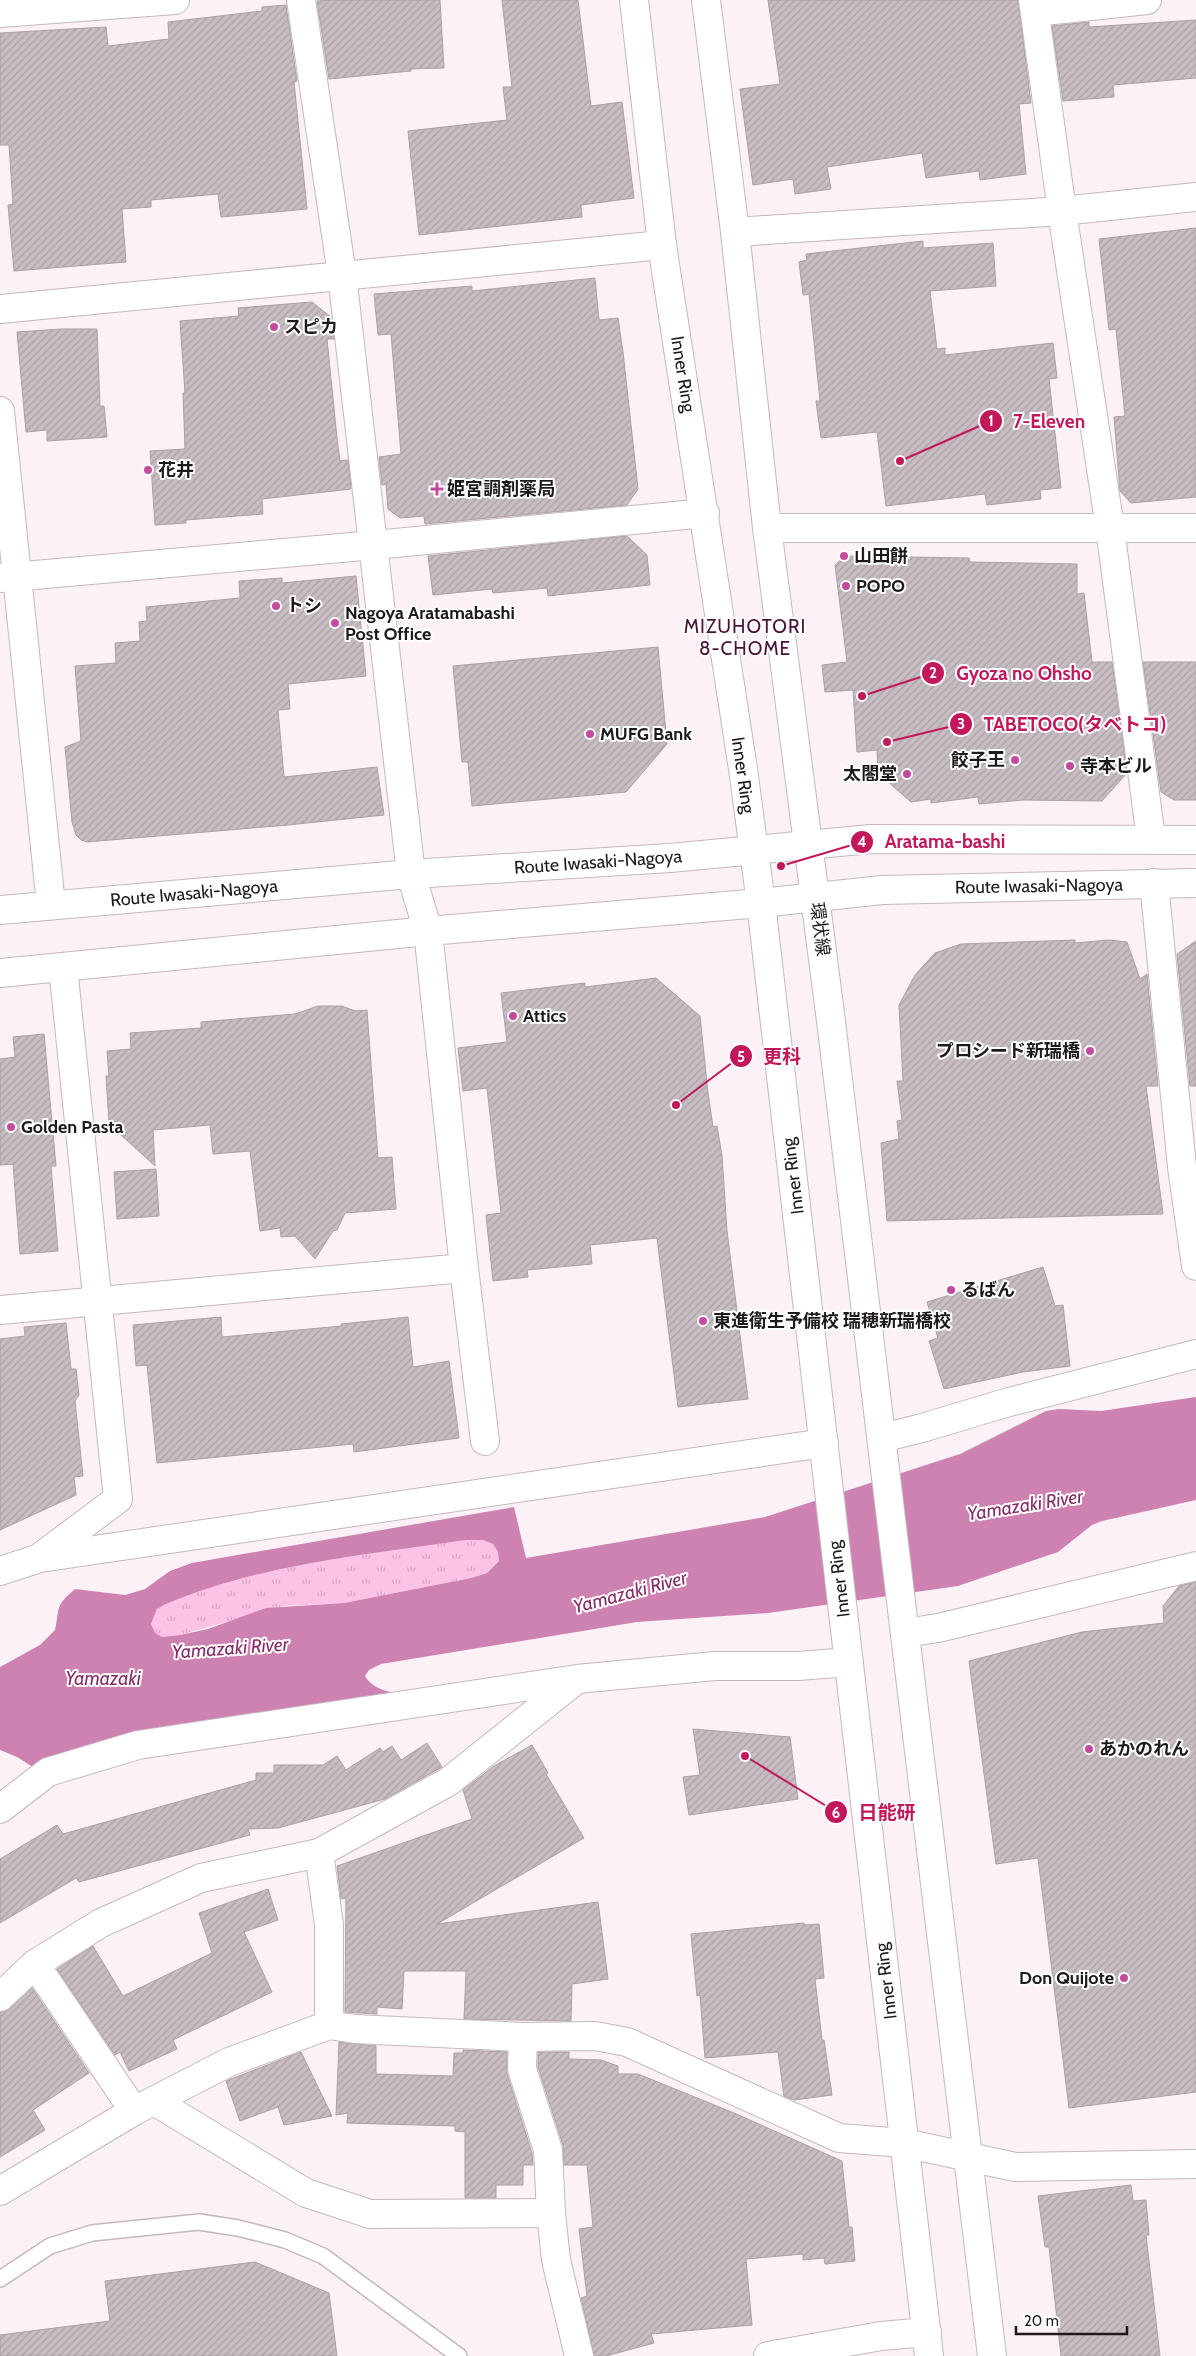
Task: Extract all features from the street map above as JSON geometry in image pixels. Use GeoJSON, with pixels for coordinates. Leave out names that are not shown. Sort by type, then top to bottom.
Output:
{"type":"FeatureCollection","features":[{"type":"Feature","properties":{"kind":"street"},"geometry":{"type":"LineString","coordinates":[[0,13],[175,0]]}},
{"type":"Feature","properties":{"kind":"street"},"geometry":{"type":"LineString","coordinates":[[301,0],[342,275],[412,874],[428,931],[464,1268],[485,1441]]}},
{"type":"Feature","properties":{"kind":"street","name":"Inner Ring"},"geometry":{"type":"LineString","coordinates":[[634,0],[662,245],[744,770],[761,903],[928,2344]]}},
{"type":"Feature","properties":{"kind":"street"},"geometry":{"type":"LineString","coordinates":[[706,0],[735,232],[767,528],[809,844]]}},
{"type":"Feature","properties":{"kind":"street"},"geometry":{"type":"LineString","coordinates":[[1147,0],[1034,6],[1062,211],[1110,528],[1151,840]]}},
{"type":"Feature","properties":{"kind":"street"},"geometry":{"type":"LineString","coordinates":[[735,232],[1062,211],[1196,197]]}},
{"type":"Feature","properties":{"kind":"street"},"geometry":{"type":"LineString","coordinates":[[0,309],[662,245]]}},
{"type":"Feature","properties":{"kind":"street"},"geometry":{"type":"LineString","coordinates":[[0,411],[9,577],[51,905]]}},
{"type":"Feature","properties":{"kind":"street"},"geometry":{"type":"LineString","coordinates":[[9,577],[375,545],[705,513]]}},
{"type":"Feature","properties":{"kind":"street"},"geometry":{"type":"LineString","coordinates":[[767,528],[1196,528]]}},
{"type":"Feature","properties":{"kind":"street","name":"Route Iwasaki-Nagoya"},"geometry":{"type":"LineString","coordinates":[[0,910],[412,874],[670,858],[871,839],[1196,840]]}},
{"type":"Feature","properties":{"kind":"street","name":"環状線"},"geometry":{"type":"LineString","coordinates":[[809,844],[816,896]]}},
{"type":"Feature","properties":{"kind":"street"},"geometry":{"type":"LineString","coordinates":[[1154,883],[1182,1167],[1196,1266]]}},
{"type":"Feature","properties":{"kind":"street"},"geometry":{"type":"LineString","coordinates":[[0,973],[428,931],[761,903],[882,890],[1154,883],[1196,884]]}},
{"type":"Feature","properties":{"kind":"street"},"geometry":{"type":"LineString","coordinates":[[816,896],[992,2356]]}},
{"type":"Feature","properties":{"kind":"street"},"geometry":{"type":"LineString","coordinates":[[40,1558],[118,1499],[63,967]]}},
{"type":"Feature","properties":{"kind":"street"},"geometry":{"type":"LineString","coordinates":[[0,1310],[464,1268]]}},
{"type":"Feature","properties":{"kind":"street"},"geometry":{"type":"LineString","coordinates":[[883,1447],[922,1428],[1018,1400],[1196,1354]]}},
{"type":"Feature","properties":{"kind":"street"},"geometry":{"type":"LineString","coordinates":[[0,1571],[40,1558],[824,1450]]}},
{"type":"Feature","properties":{"kind":"street"},"geometry":{"type":"LineString","coordinates":[[905,1633],[938,1628],[1196,1566]]}},
{"type":"Feature","properties":{"kind":"street"},"geometry":{"type":"LineString","coordinates":[[0,1810],[48,1772],[138,1745],[577,1679],[715,1666],[798,1666],[849,1662]]}},
{"type":"Feature","properties":{"kind":"street"},"geometry":{"type":"LineString","coordinates":[[0,1997],[35,1964],[101,1923],[201,1878],[319,1853],[448,1782],[577,1679]]}},
{"type":"Feature","properties":{"kind":"street"},"geometry":{"type":"LineString","coordinates":[[319,1853],[329,1925],[329,2024]]}},
{"type":"Feature","properties":{"kind":"street"},"geometry":{"type":"LineString","coordinates":[[35,1964],[144,2106],[306,2193],[370,2214],[551,2213]]}},
{"type":"Feature","properties":{"kind":"street"},"geometry":{"type":"LineString","coordinates":[[0,2191],[144,2106],[229,2062],[329,2024],[356,2029],[523,2037],[595,2036],[627,2042],[839,2138],[904,2143],[1015,2167],[1196,2164]]}},
{"type":"Feature","properties":{"kind":"street"},"geometry":{"type":"LineString","coordinates":[[523,2037],[522,2069],[548,2150],[551,2213],[556,2260],[579,2356]]}},
{"type":"Feature","properties":{"kind":"street"},"geometry":{"type":"LineString","coordinates":[[768,2356],[881,2336],[928,2344]]}},
{"type":"Feature","properties":{"kind":"lane"},"geometry":{"type":"LineString","coordinates":[[0,2279],[50,2246],[92,2233],[198,2222],[238,2228],[285,2240],[323,2256],[460,2356]]}},
{"type":"Feature","properties":{"kind":"green space"},"geometry":{"type":"Polygon","coordinates":[[[466,1540],[483,1540],[493,1544],[498,1552],[499,1561],[487,1573],[471,1578],[344,1603],[283,1606],[180,1635],[162,1637],[155,1633],[151,1624],[157,1609],[164,1605],[200,1591],[237,1580],[275,1570],[351,1556],[466,1540]]]}},
{"type":"Feature","properties":{"kind":"water","name":"Yamazaki"},"geometry":{"type":"Polygon","coordinates":[[[1196,1397],[1196,1500],[1102,1521],[1092,1525],[1058,1552],[958,1586],[768,1613],[637,1622],[381,1664],[369,1670],[365,1676],[369,1681],[383,1690],[407,1695],[36,1769],[17,1757],[0,1750],[0,1667],[40,1645],[55,1630],[59,1607],[64,1599],[75,1589],[125,1595],[145,1589],[170,1571],[192,1563],[514,1507],[526,1558],[765,1517],[960,1454],[1046,1411],[1059,1409],[1101,1411],[1196,1397]],[[466,1540],[351,1556],[275,1570],[200,1591],[164,1605],[157,1609],[151,1624],[155,1633],[162,1637],[180,1635],[208,1629],[266,1608],[344,1603],[471,1578],[487,1573],[499,1561],[498,1552],[493,1544],[483,1540],[466,1540]]]}},
{"type":"Feature","properties":{"kind":"building"},"geometry":{"type":"Polygon","coordinates":[[[440,0],[444,68],[411,69],[411,71],[329,79],[317,1],[440,0]]]}},
{"type":"Feature","properties":{"kind":"building"},"geometry":{"type":"Polygon","coordinates":[[[502,0],[578,0],[591,106],[622,102],[634,198],[581,205],[582,217],[419,235],[408,131],[507,120],[503,87],[512,87],[502,0]]]}},
{"type":"Feature","properties":{"kind":"building"},"geometry":{"type":"Polygon","coordinates":[[[768,0],[1018,0],[1031,103],[1019,104],[1026,174],[980,180],[979,171],[926,178],[922,153],[827,167],[831,189],[795,194],[793,179],[753,185],[740,89],[780,84],[768,0]]]}},
{"type":"Feature","properties":{"kind":"building"},"geometry":{"type":"Polygon","coordinates":[[[286,5],[297,81],[294,82],[307,209],[221,217],[218,194],[151,200],[151,207],[122,209],[126,262],[14,271],[8,205],[13,204],[9,145],[0,145],[0,33],[106,27],[108,46],[169,39],[168,22],[262,11],[262,7],[286,5]]]}},
{"type":"Feature","properties":{"kind":"building"},"geometry":{"type":"Polygon","coordinates":[[[1196,20],[1196,78],[1113,85],[1114,97],[1063,101],[1052,26],[1089,22],[1089,27],[1196,20]]]}},
{"type":"Feature","properties":{"kind":"building"},"geometry":{"type":"Polygon","coordinates":[[[1196,228],[1196,497],[1131,503],[1120,491],[1114,417],[1125,416],[1116,329],[1109,330],[1099,239],[1196,228]]]}},
{"type":"Feature","properties":{"kind":"building"},"geometry":{"type":"Polygon","coordinates":[[[923,241],[923,248],[993,243],[996,286],[930,291],[937,349],[945,348],[945,355],[1053,343],[1057,378],[1049,379],[1061,488],[1040,490],[1041,499],[987,505],[985,494],[886,506],[877,432],[821,438],[816,401],[820,401],[809,294],[803,295],[799,262],[807,260],[806,254],[923,241]]]}},
{"type":"Feature","properties":{"kind":"building"},"geometry":{"type":"Polygon","coordinates":[[[595,278],[599,320],[618,318],[623,352],[638,489],[627,505],[425,524],[424,516],[400,518],[388,509],[386,484],[382,485],[379,457],[401,454],[391,334],[378,335],[374,294],[472,286],[472,291],[595,278]]]}},
{"type":"Feature","properties":{"kind":"building"},"geometry":{"type":"Polygon","coordinates":[[[312,302],[331,317],[334,339],[327,339],[337,438],[340,461],[348,460],[351,489],[262,499],[263,514],[186,520],[186,523],[155,525],[150,451],[185,449],[183,393],[185,393],[180,321],[239,316],[238,308],[312,302]]]}},
{"type":"Feature","properties":{"kind":"building"},"geometry":{"type":"Polygon","coordinates":[[[97,329],[100,406],[104,406],[107,437],[47,441],[47,430],[26,432],[17,332],[97,329]]]}},
{"type":"Feature","properties":{"kind":"building"},"geometry":{"type":"Polygon","coordinates":[[[627,536],[647,555],[650,585],[548,596],[547,588],[493,593],[492,589],[433,595],[428,556],[627,536]]]}},
{"type":"Feature","properties":{"kind":"building"},"geometry":{"type":"Polygon","coordinates":[[[845,556],[969,558],[970,562],[1077,564],[1077,594],[1084,593],[1092,662],[1112,662],[1127,773],[1102,801],[1023,800],[979,804],[978,797],[931,803],[931,799],[911,802],[878,773],[877,750],[857,752],[853,690],[825,692],[822,665],[847,662],[835,565],[845,556]]]}},
{"type":"Feature","properties":{"kind":"building"},"geometry":{"type":"Polygon","coordinates":[[[356,576],[366,676],[288,684],[290,709],[278,710],[284,777],[377,767],[384,815],[87,842],[81,840],[76,835],[72,822],[65,747],[81,741],[75,666],[116,663],[115,643],[140,641],[139,622],[147,621],[146,607],[240,598],[239,581],[282,578],[282,583],[356,576]]]}},
{"type":"Feature","properties":{"kind":"building"},"geometry":{"type":"Polygon","coordinates":[[[658,647],[667,744],[626,792],[472,806],[468,762],[462,762],[453,666],[658,647]]]}},
{"type":"Feature","properties":{"kind":"building"},"geometry":{"type":"Polygon","coordinates":[[[1143,662],[1196,662],[1196,800],[1174,800],[1161,792],[1143,662]]]}},
{"type":"Feature","properties":{"kind":"building"},"geometry":{"type":"Polygon","coordinates":[[[1075,940],[1075,943],[1109,940],[1127,942],[1140,979],[1147,974],[1158,1086],[1146,1086],[1163,1214],[887,1221],[881,1143],[899,1139],[897,1121],[902,1120],[897,1081],[903,1081],[899,1005],[915,975],[935,953],[961,944],[1075,940]]]}},
{"type":"Feature","properties":{"kind":"building"},"geometry":{"type":"Polygon","coordinates":[[[1196,941],[1196,1086],[1190,1086],[1177,954],[1196,941]]]}},
{"type":"Feature","properties":{"kind":"building"},"geometry":{"type":"Polygon","coordinates":[[[656,978],[700,1016],[713,1127],[717,1126],[722,1156],[727,1231],[748,1399],[678,1407],[657,1238],[590,1245],[592,1264],[527,1270],[528,1277],[493,1281],[486,1215],[501,1213],[487,1088],[463,1091],[458,1048],[507,1042],[501,993],[585,983],[585,987],[656,978]]]}},
{"type":"Feature","properties":{"kind":"building"},"geometry":{"type":"Polygon","coordinates":[[[318,1006],[342,1006],[355,1011],[367,1010],[378,1158],[392,1157],[396,1209],[345,1213],[337,1230],[333,1231],[315,1259],[295,1236],[281,1237],[280,1228],[260,1231],[250,1151],[213,1154],[210,1125],[153,1130],[155,1166],[109,1124],[106,1076],[109,1076],[107,1051],[131,1049],[130,1033],[201,1028],[201,1022],[295,1014],[318,1006]]]}},
{"type":"Feature","properties":{"kind":"building"},"geometry":{"type":"Polygon","coordinates":[[[44,1034],[56,1166],[51,1166],[58,1251],[20,1254],[13,1164],[0,1165],[0,1059],[15,1057],[13,1037],[44,1034]]]}},
{"type":"Feature","properties":{"kind":"building"},"geometry":{"type":"Polygon","coordinates":[[[156,1169],[159,1216],[117,1219],[114,1172],[156,1169]]]}},
{"type":"Feature","properties":{"kind":"building"},"geometry":{"type":"Polygon","coordinates":[[[1043,1267],[1055,1306],[1063,1305],[1070,1366],[1023,1372],[944,1389],[929,1341],[938,1338],[927,1302],[1043,1267]]]}},
{"type":"Feature","properties":{"kind":"building"},"geometry":{"type":"Polygon","coordinates":[[[221,1317],[222,1337],[342,1326],[341,1324],[408,1317],[413,1367],[449,1361],[459,1438],[354,1452],[353,1444],[157,1463],[147,1365],[136,1366],[133,1325],[221,1317]]]}},
{"type":"Feature","properties":{"kind":"building"},"geometry":{"type":"Polygon","coordinates":[[[66,1323],[71,1369],[76,1369],[79,1395],[75,1401],[83,1476],[74,1477],[76,1495],[0,1530],[0,1339],[25,1336],[24,1327],[66,1323]]]}},
{"type":"Feature","properties":{"kind":"building"},"geometry":{"type":"Polygon","coordinates":[[[1196,1582],[1196,2092],[1069,2108],[1038,1858],[996,1864],[969,1661],[1082,1632],[1164,1623],[1163,1606],[1179,1586],[1196,1582]]]}},
{"type":"Feature","properties":{"kind":"building"},"geometry":{"type":"Polygon","coordinates":[[[693,1729],[790,1737],[798,1799],[689,1815],[683,1777],[700,1775],[693,1729]]]}},
{"type":"Feature","properties":{"kind":"building"},"geometry":{"type":"Polygon","coordinates":[[[427,1743],[442,1767],[385,1799],[278,1828],[248,1829],[250,1835],[79,1882],[76,1878],[0,1923],[0,1859],[57,1825],[63,1834],[256,1780],[256,1773],[274,1773],[274,1765],[323,1765],[337,1756],[346,1770],[380,1748],[383,1752],[392,1746],[401,1760],[427,1743]]]}},
{"type":"Feature","properties":{"kind":"building"},"geometry":{"type":"Polygon","coordinates":[[[532,1745],[548,1773],[546,1774],[584,1838],[437,1924],[598,1902],[608,1979],[572,1984],[571,2021],[464,2019],[466,1971],[404,1971],[402,2009],[377,2007],[377,2014],[345,2012],[346,1898],[341,1899],[337,1866],[472,1819],[463,1790],[494,1766],[532,1745]]]}},
{"type":"Feature","properties":{"kind":"building"},"geometry":{"type":"Polygon","coordinates":[[[268,1889],[278,1920],[244,1932],[272,1992],[173,2040],[177,2049],[129,2071],[120,2052],[115,2055],[57,1969],[93,1946],[123,1996],[212,1953],[199,1913],[268,1889]]]}},
{"type":"Feature","properties":{"kind":"building"},"geometry":{"type":"Polygon","coordinates":[[[804,1923],[804,1925],[819,1924],[824,1978],[815,1979],[822,2040],[824,2040],[832,2095],[794,2100],[784,2096],[778,2052],[705,2058],[700,1995],[697,1996],[691,1934],[804,1923]]]}},
{"type":"Feature","properties":{"kind":"building"},"geometry":{"type":"Polygon","coordinates":[[[32,1988],[89,2073],[33,2110],[45,2130],[0,2157],[0,2012],[11,2008],[32,1988]]]}},
{"type":"Feature","properties":{"kind":"building"},"geometry":{"type":"Polygon","coordinates":[[[339,2042],[376,2046],[376,2074],[453,2076],[454,2053],[463,2053],[463,2050],[507,2052],[507,2074],[532,2153],[533,2165],[523,2165],[523,2185],[496,2185],[496,2198],[465,2198],[465,2132],[455,2131],[455,2126],[347,2123],[348,2113],[336,2115],[339,2042]]]}},
{"type":"Feature","properties":{"kind":"building"},"geometry":{"type":"Polygon","coordinates":[[[301,2052],[332,2116],[284,2125],[278,2107],[240,2121],[226,2081],[301,2052]]]}},
{"type":"Feature","properties":{"kind":"building"},"geometry":{"type":"Polygon","coordinates":[[[538,2052],[569,2052],[569,2059],[601,2060],[618,2066],[618,2074],[638,2074],[734,2113],[842,2161],[849,2227],[852,2227],[855,2261],[825,2264],[824,2258],[803,2260],[803,2254],[746,2259],[752,2325],[651,2334],[654,2343],[606,2356],[594,2356],[581,2298],[587,2296],[579,2229],[593,2227],[587,2165],[564,2165],[563,2145],[538,2067],[538,2052]]]}},
{"type":"Feature","properties":{"kind":"building"},"geometry":{"type":"Polygon","coordinates":[[[1131,2185],[1133,2201],[1146,2200],[1149,2235],[1146,2235],[1160,2356],[1061,2356],[1049,2247],[1045,2247],[1038,2196],[1131,2185]]]}},
{"type":"Feature","properties":{"kind":"building"},"geometry":{"type":"Polygon","coordinates":[[[255,2262],[329,2293],[337,2356],[0,2356],[0,2335],[110,2321],[105,2281],[255,2262]]]}},
{"type":"Feature","properties":{"kind":"place","name":"スピカ"},"geometry":{"type":"Point","coordinates":[274,327]}},
{"type":"Feature","properties":{"kind":"place","name":"7-Eleven"},"geometry":{"type":"Point","coordinates":[900,461]}},
{"type":"Feature","properties":{"kind":"place","name":"花井"},"geometry":{"type":"Point","coordinates":[148,470]}},
{"type":"Feature","properties":{"kind":"place","name":"姫宮調剤薬局"},"geometry":{"type":"Point","coordinates":[437,489]}},
{"type":"Feature","properties":{"kind":"place","name":"山田餅"},"geometry":{"type":"Point","coordinates":[844,556]}},
{"type":"Feature","properties":{"kind":"place","name":"POPO"},"geometry":{"type":"Point","coordinates":[846,586]}},
{"type":"Feature","properties":{"kind":"place","name":"トシ"},"geometry":{"type":"Point","coordinates":[276,606]}},
{"type":"Feature","properties":{"kind":"place","name":"Nagoya Aratamabashi Post Office"},"geometry":{"type":"Point","coordinates":[335,623]}},
{"type":"Feature","properties":{"kind":"place","name":"Gyoza no Ohsho"},"geometry":{"type":"Point","coordinates":[862,696]}},
{"type":"Feature","properties":{"kind":"place","name":"MUFG Bank"},"geometry":{"type":"Point","coordinates":[590,734]}},
{"type":"Feature","properties":{"kind":"place","name":"TABETOCO(タベトコ)"},"geometry":{"type":"Point","coordinates":[887,742]}},
{"type":"Feature","properties":{"kind":"place","name":"餃子王"},"geometry":{"type":"Point","coordinates":[1015,760]}},
{"type":"Feature","properties":{"kind":"place","name":"寺本ビル"},"geometry":{"type":"Point","coordinates":[1070,766]}},
{"type":"Feature","properties":{"kind":"place","name":"太閤堂"},"geometry":{"type":"Point","coordinates":[907,774]}},
{"type":"Feature","properties":{"kind":"place","name":"Aratama-bashi"},"geometry":{"type":"Point","coordinates":[781,866]}},
{"type":"Feature","properties":{"kind":"place","name":"Attics"},"geometry":{"type":"Point","coordinates":[513,1016]}},
{"type":"Feature","properties":{"kind":"place","name":"プロシード新瑞橋"},"geometry":{"type":"Point","coordinates":[1090,1051]}},
{"type":"Feature","properties":{"kind":"place","name":"更科"},"geometry":{"type":"Point","coordinates":[676,1105]}},
{"type":"Feature","properties":{"kind":"place","name":"Golden Pasta"},"geometry":{"type":"Point","coordinates":[11,1127]}},
{"type":"Feature","properties":{"kind":"place","name":"るばん"},"geometry":{"type":"Point","coordinates":[951,1290]}},
{"type":"Feature","properties":{"kind":"place","name":"東進衛生予備校 瑞穂新瑞橋校"},"geometry":{"type":"Point","coordinates":[703,1321]}},
{"type":"Feature","properties":{"kind":"place","name":"あかのれん"},"geometry":{"type":"Point","coordinates":[1089,1749]}},
{"type":"Feature","properties":{"kind":"place","name":"日能研"},"geometry":{"type":"Point","coordinates":[745,1756]}},
{"type":"Feature","properties":{"kind":"place","name":"Don Quijote"},"geometry":{"type":"Point","coordinates":[1124,1978]}},
{"type":"Feature","properties":{"kind":"district","name":"MIZUHOTORI 8-CHOME"},"geometry":{"type":"Point","coordinates":[745,637]}},
{"type":"Feature","properties":{"kind":"water label","name":"Yamazaki River"},"geometry":{"type":"Point","coordinates":[1025,1505]}},
{"type":"Feature","properties":{"kind":"water label","name":"Yamazaki River"},"geometry":{"type":"Point","coordinates":[630,1592]}},
{"type":"Feature","properties":{"kind":"water label","name":"Yamazaki River"},"geometry":{"type":"Point","coordinates":[230,1648]}}]}
